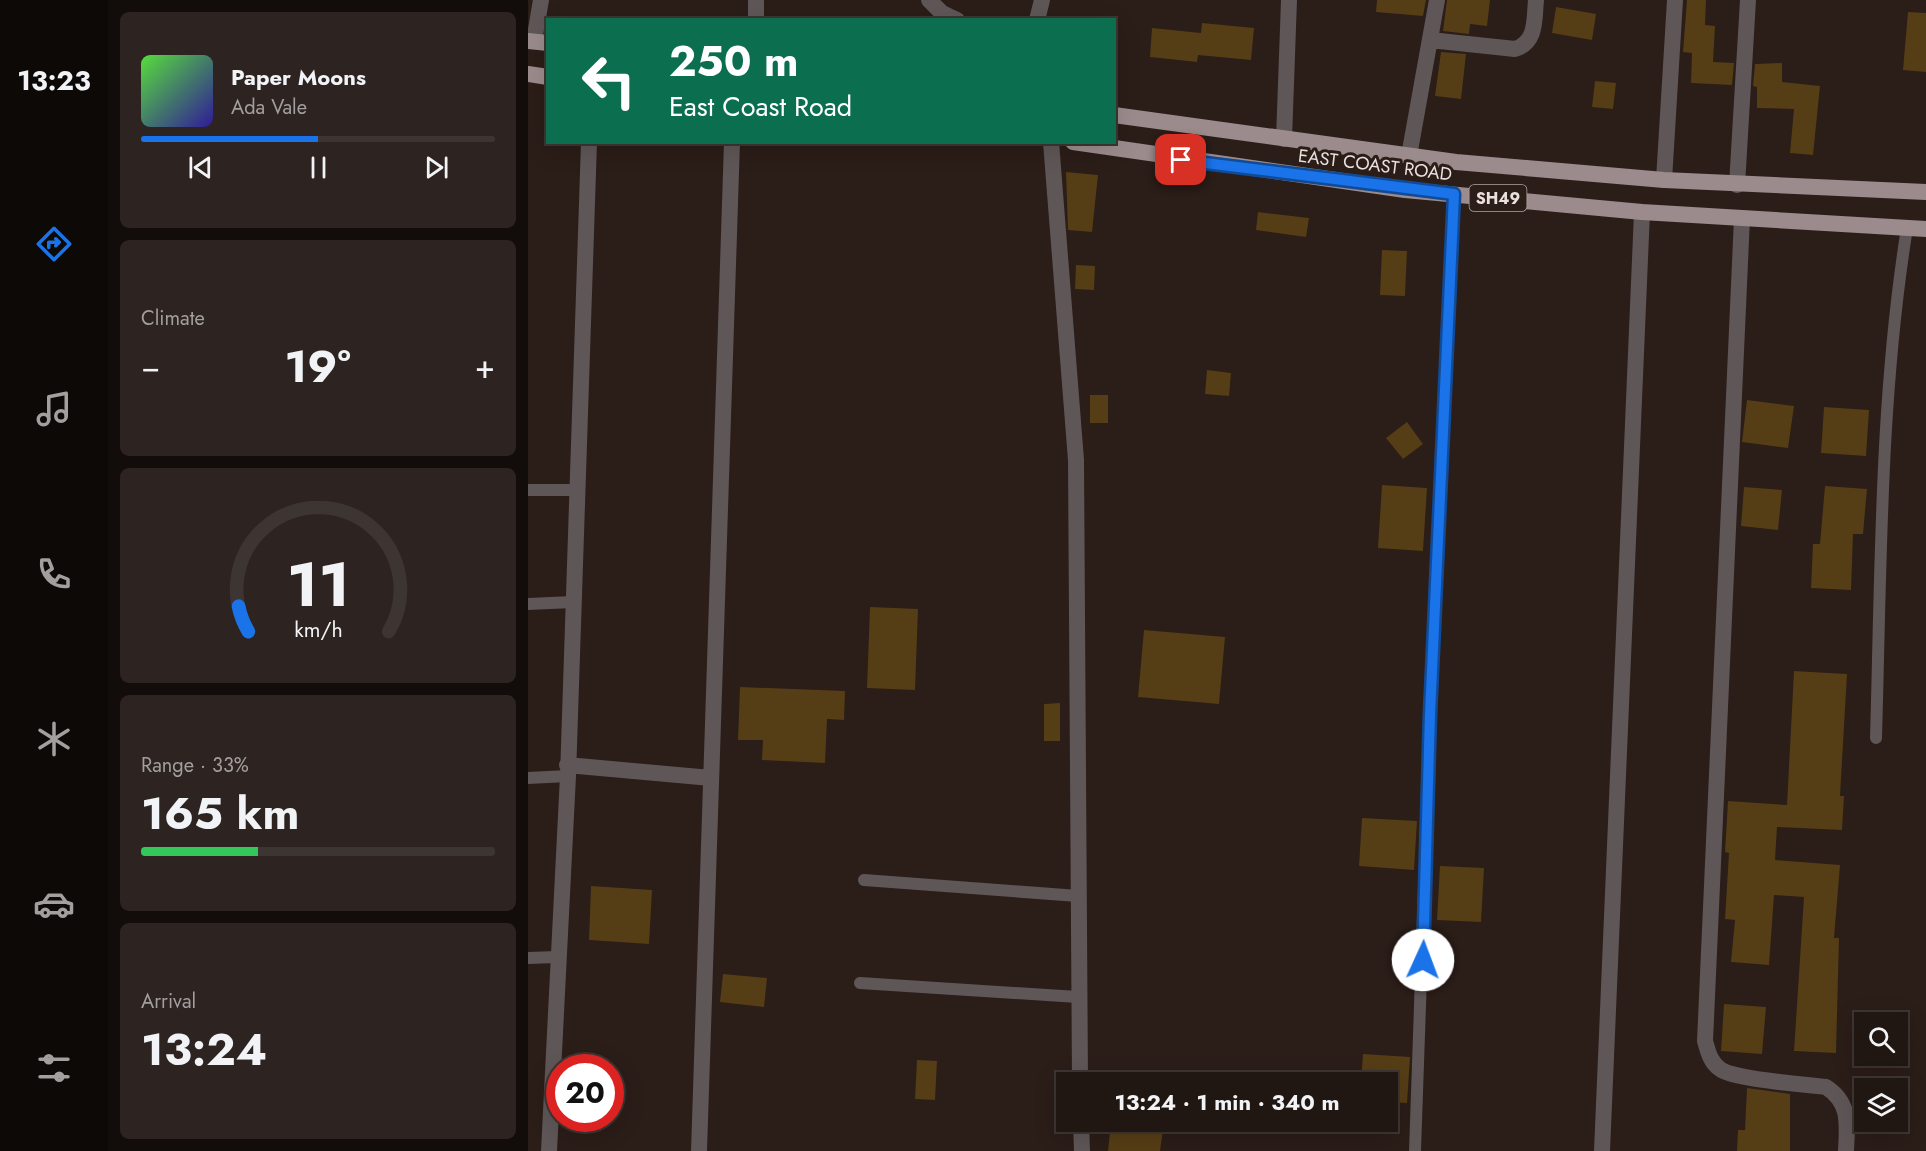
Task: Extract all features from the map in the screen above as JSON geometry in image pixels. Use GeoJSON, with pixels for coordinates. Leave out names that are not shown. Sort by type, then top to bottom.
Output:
{"type":"FeatureCollection","features":[{"type":"Feature","properties":{"kind":"main road"},"geometry":{"type":"LineString","coordinates":[[528,74],[546,77]]}},
{"type":"Feature","properties":{"kind":"main road","name":"EAST COAST ROAD"},"geometry":{"type":"LineString","coordinates":[[1116,115],[1409,156],[1664,180],[1926,192]]}},
{"type":"Feature","properties":{"kind":"main road","name":"EAST COAST ROAD"},"geometry":{"type":"LineString","coordinates":[[1084,144],[1159,157],[1454,194],[1642,212],[1926,229]]}},
{"type":"Feature","properties":{"kind":"street"},"geometry":{"type":"LineString","coordinates":[[536,42],[541,0]]}},
{"type":"Feature","properties":{"kind":"street"},"geometry":{"type":"LineString","coordinates":[[756,0],[756,18]]}},
{"type":"Feature","properties":{"kind":"street"},"geometry":{"type":"LineString","coordinates":[[929,0],[942,13],[953,18]]}},
{"type":"Feature","properties":{"kind":"street"},"geometry":{"type":"LineString","coordinates":[[1038,18],[1042,0]]}},
{"type":"Feature","properties":{"kind":"street"},"geometry":{"type":"LineString","coordinates":[[1284,139],[1289,0]]}},
{"type":"Feature","properties":{"kind":"street"},"geometry":{"type":"LineString","coordinates":[[1409,156],[1437,0]]}},
{"type":"Feature","properties":{"kind":"street"},"geometry":{"type":"LineString","coordinates":[[1430,40],[1515,49],[1531,38],[1536,0]]}},
{"type":"Feature","properties":{"kind":"street"},"geometry":{"type":"LineString","coordinates":[[1664,180],[1675,0]]}},
{"type":"Feature","properties":{"kind":"street"},"geometry":{"type":"LineString","coordinates":[[1737,185],[1748,0]]}},
{"type":"Feature","properties":{"kind":"street"},"geometry":{"type":"LineString","coordinates":[[549,1151],[568,770],[590,144]]}},
{"type":"Feature","properties":{"kind":"street"},"geometry":{"type":"LineString","coordinates":[[699,1151],[732,144]]}},
{"type":"Feature","properties":{"kind":"street"},"geometry":{"type":"LineString","coordinates":[[1051,144],[1076,460],[1080,1072]]}},
{"type":"Feature","properties":{"kind":"street"},"geometry":{"type":"LineString","coordinates":[[1602,1151],[1642,212]]}},
{"type":"Feature","properties":{"kind":"street"},"geometry":{"type":"LineString","coordinates":[[1742,218],[1705,1041],[1711,1059],[1721,1070],[1740,1076],[1827,1088],[1838,1095],[1847,1117],[1846,1151]]}},
{"type":"Feature","properties":{"kind":"street"},"geometry":{"type":"LineString","coordinates":[[568,770],[711,778]]}},
{"type":"Feature","properties":{"kind":"street"},"geometry":{"type":"LineString","coordinates":[[1081,1132],[1082,1151]]}},
{"type":"Feature","properties":{"kind":"lane"},"geometry":{"type":"LineString","coordinates":[[1415,1151],[1431,703],[1454,194]]}},
{"type":"Feature","properties":{"kind":"lane"},"geometry":{"type":"LineString","coordinates":[[1876,738],[1882,518],[1890,356],[1906,228]]}},
{"type":"Feature","properties":{"kind":"lane"},"geometry":{"type":"LineString","coordinates":[[528,490],[579,490]]}},
{"type":"Feature","properties":{"kind":"lane"},"geometry":{"type":"LineString","coordinates":[[528,604],[573,602]]}},
{"type":"Feature","properties":{"kind":"lane"},"geometry":{"type":"LineString","coordinates":[[528,778],[568,770]]}},
{"type":"Feature","properties":{"kind":"lane"},"geometry":{"type":"LineString","coordinates":[[864,880],[1078,896]]}},
{"type":"Feature","properties":{"kind":"lane"},"geometry":{"type":"LineString","coordinates":[[528,958],[557,957]]}},
{"type":"Feature","properties":{"kind":"lane"},"geometry":{"type":"LineString","coordinates":[[860,982],[1078,997]]}},
{"type":"Feature","properties":{"kind":"building"},"geometry":{"type":"Polygon","coordinates":[[[1377,0],[1426,0],[1423,16],[1376,12],[1377,0]]]}},
{"type":"Feature","properties":{"kind":"building"},"geometry":{"type":"Polygon","coordinates":[[[1447,0],[1490,0],[1487,26],[1470,24],[1469,34],[1443,31],[1447,0]]]}},
{"type":"Feature","properties":{"kind":"building"},"geometry":{"type":"Polygon","coordinates":[[[1687,0],[1706,0],[1705,25],[1715,26],[1713,62],[1734,63],[1732,85],[1691,83],[1692,53],[1683,52],[1687,0]]]}},
{"type":"Feature","properties":{"kind":"building"},"geometry":{"type":"Polygon","coordinates":[[[1556,7],[1596,14],[1592,40],[1552,33],[1556,7]]]}},
{"type":"Feature","properties":{"kind":"building"},"geometry":{"type":"Polygon","coordinates":[[[1908,12],[1926,13],[1926,72],[1903,70],[1908,12]]]}},
{"type":"Feature","properties":{"kind":"building"},"geometry":{"type":"Polygon","coordinates":[[[1202,23],[1254,28],[1251,60],[1198,55],[1197,62],[1150,57],[1152,28],[1201,33],[1202,23]]]}},
{"type":"Feature","properties":{"kind":"building"},"geometry":{"type":"Polygon","coordinates":[[[1441,52],[1466,54],[1461,99],[1435,96],[1441,52]]]}},
{"type":"Feature","properties":{"kind":"building"},"geometry":{"type":"Polygon","coordinates":[[[1782,63],[1782,82],[1820,86],[1813,155],[1790,153],[1794,109],[1757,108],[1757,87],[1753,86],[1755,64],[1782,63]]]}},
{"type":"Feature","properties":{"kind":"building"},"geometry":{"type":"Polygon","coordinates":[[[1595,81],[1616,83],[1613,109],[1592,107],[1595,81]]]}},
{"type":"Feature","properties":{"kind":"building"},"geometry":{"type":"Polygon","coordinates":[[[1066,172],[1098,175],[1092,232],[1068,230],[1066,172]]]}},
{"type":"Feature","properties":{"kind":"building"},"geometry":{"type":"Polygon","coordinates":[[[1258,212],[1309,218],[1306,237],[1256,230],[1258,212]]]}},
{"type":"Feature","properties":{"kind":"building"},"geometry":{"type":"Polygon","coordinates":[[[1382,250],[1407,251],[1405,296],[1380,295],[1382,250]]]}},
{"type":"Feature","properties":{"kind":"building"},"geometry":{"type":"Polygon","coordinates":[[[1076,265],[1095,266],[1094,290],[1075,289],[1076,265]]]}},
{"type":"Feature","properties":{"kind":"building"},"geometry":{"type":"Polygon","coordinates":[[[1207,370],[1231,373],[1229,396],[1205,394],[1207,370]]]}},
{"type":"Feature","properties":{"kind":"building"},"geometry":{"type":"Polygon","coordinates":[[[1090,395],[1108,395],[1108,423],[1090,423],[1090,395]]]}},
{"type":"Feature","properties":{"kind":"building"},"geometry":{"type":"Polygon","coordinates":[[[1747,400],[1794,406],[1788,448],[1742,442],[1747,400]]]}},
{"type":"Feature","properties":{"kind":"building"},"geometry":{"type":"Polygon","coordinates":[[[1824,407],[1869,410],[1866,456],[1821,453],[1824,407]]]}},
{"type":"Feature","properties":{"kind":"building"},"geometry":{"type":"Polygon","coordinates":[[[1407,422],[1423,444],[1403,459],[1386,438],[1407,422]]]}},
{"type":"Feature","properties":{"kind":"building"},"geometry":{"type":"Polygon","coordinates":[[[1382,485],[1427,488],[1423,551],[1378,548],[1382,485]]]}},
{"type":"Feature","properties":{"kind":"building"},"geometry":{"type":"Polygon","coordinates":[[[1825,486],[1867,489],[1863,534],[1853,534],[1851,590],[1811,588],[1813,544],[1820,544],[1825,486]]]}},
{"type":"Feature","properties":{"kind":"building"},"geometry":{"type":"Polygon","coordinates":[[[1744,487],[1782,490],[1778,530],[1741,526],[1744,487]]]}},
{"type":"Feature","properties":{"kind":"building"},"geometry":{"type":"Polygon","coordinates":[[[870,607],[918,609],[915,690],[867,688],[870,607]]]}},
{"type":"Feature","properties":{"kind":"building"},"geometry":{"type":"Polygon","coordinates":[[[1144,630],[1225,637],[1219,704],[1138,697],[1144,630]]]}},
{"type":"Feature","properties":{"kind":"building"},"geometry":{"type":"Polygon","coordinates":[[[1794,671],[1847,674],[1840,796],[1844,796],[1842,830],[1777,827],[1775,860],[1840,865],[1834,938],[1839,938],[1836,1053],[1794,1051],[1804,897],[1774,895],[1769,965],[1731,962],[1735,920],[1725,919],[1729,853],[1725,852],[1728,801],[1787,805],[1794,671]]]}},
{"type":"Feature","properties":{"kind":"building"},"geometry":{"type":"Polygon","coordinates":[[[740,687],[845,691],[844,720],[827,719],[825,763],[762,760],[763,740],[738,740],[740,687]]]}},
{"type":"Feature","properties":{"kind":"building"},"geometry":{"type":"Polygon","coordinates":[[[1060,703],[1060,741],[1044,741],[1044,704],[1060,703]]]}},
{"type":"Feature","properties":{"kind":"building"},"geometry":{"type":"Polygon","coordinates":[[[1362,818],[1417,821],[1414,870],[1359,866],[1362,818]]]}},
{"type":"Feature","properties":{"kind":"building"},"geometry":{"type":"Polygon","coordinates":[[[1440,866],[1484,868],[1481,922],[1437,920],[1440,866]]]}},
{"type":"Feature","properties":{"kind":"building"},"geometry":{"type":"Polygon","coordinates":[[[591,886],[652,890],[649,944],[589,940],[591,886]]]}},
{"type":"Feature","properties":{"kind":"building"},"geometry":{"type":"Polygon","coordinates":[[[723,974],[767,978],[764,1007],[720,1002],[723,974]]]}},
{"type":"Feature","properties":{"kind":"building"},"geometry":{"type":"Polygon","coordinates":[[[1724,1004],[1766,1007],[1762,1054],[1721,1051],[1724,1004]]]}},
{"type":"Feature","properties":{"kind":"building"},"geometry":{"type":"Polygon","coordinates":[[[1363,1054],[1410,1057],[1407,1103],[1398,1103],[1398,1072],[1362,1072],[1363,1054]]]}},
{"type":"Feature","properties":{"kind":"building"},"geometry":{"type":"Polygon","coordinates":[[[917,1060],[937,1061],[935,1100],[915,1099],[917,1060]]]}},
{"type":"Feature","properties":{"kind":"building"},"geometry":{"type":"Polygon","coordinates":[[[1747,1088],[1790,1094],[1790,1151],[1737,1151],[1738,1130],[1745,1130],[1747,1088]]]}},
{"type":"Feature","properties":{"kind":"building"},"geometry":{"type":"Polygon","coordinates":[[[1110,1132],[1163,1132],[1160,1151],[1108,1151],[1110,1132]]]}},
{"type":"Feature","properties":{"kind":"route"},"geometry":{"type":"LineString","coordinates":[[1181,160],[1405,190],[1454,194],[1430,714],[1423,960]]}}]}
